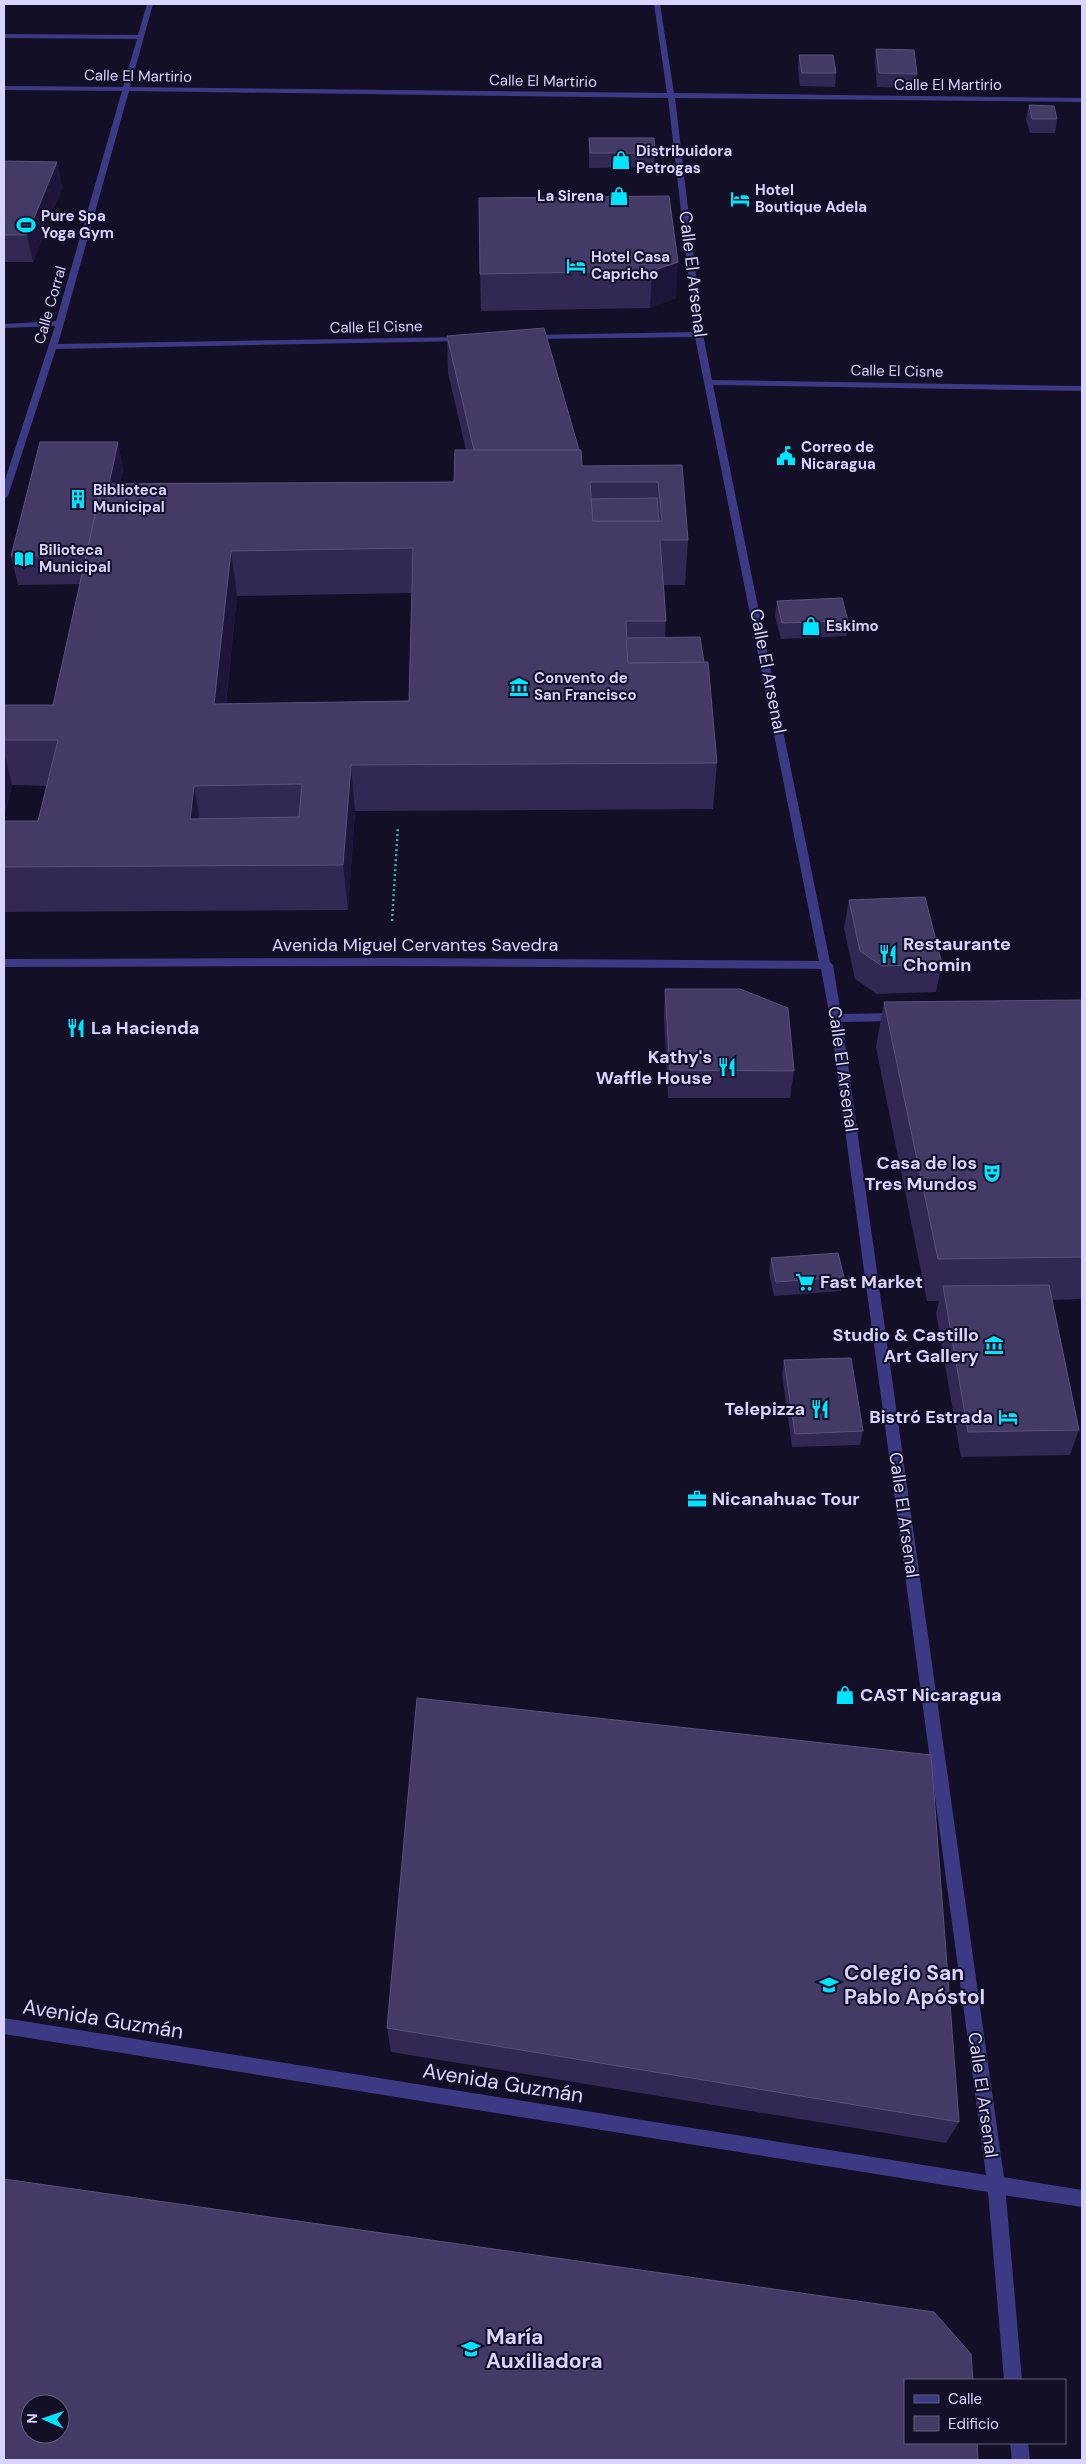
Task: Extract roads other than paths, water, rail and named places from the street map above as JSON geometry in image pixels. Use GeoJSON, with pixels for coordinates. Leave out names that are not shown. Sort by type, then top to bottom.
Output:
{"type":"FeatureCollection","features":[{"type":"Feature","properties":{"kind":"street","name":"Calle Corral"},"geometry":{"type":"LineString","coordinates":[[4,496],[53,347],[150,4]]}},
{"type":"Feature","properties":{"kind":"street","name":"Calle El Arsenal"},"geometry":{"type":"LineString","coordinates":[[657,4],[671,97],[699,334],[827,965],[836,1018],[996,2185],[1013,2379]]}},
{"type":"Feature","properties":{"kind":"street"},"geometry":{"type":"LineString","coordinates":[[4,36],[141,37]]}},
{"type":"Feature","properties":{"kind":"street","name":"Calle El Martirio"},"geometry":{"type":"LineString","coordinates":[[4,88],[671,97],[1082,100]]}},
{"type":"Feature","properties":{"kind":"street"},"geometry":{"type":"LineString","coordinates":[[4,326],[59,323]]}},
{"type":"Feature","properties":{"kind":"street"},"geometry":{"type":"LineString","coordinates":[[520,338],[699,334]]}},
{"type":"Feature","properties":{"kind":"street","name":"Calle El Cisne"},"geometry":{"type":"LineString","coordinates":[[53,347],[470,338]]}},
{"type":"Feature","properties":{"kind":"street","name":"Calle El Cisne"},"geometry":{"type":"LineString","coordinates":[[710,382],[1082,388]]}},
{"type":"Feature","properties":{"kind":"street","name":"Avenida Miguel Cervantes Savedra"},"geometry":{"type":"LineString","coordinates":[[4,963],[390,962],[827,965]]}},
{"type":"Feature","properties":{"kind":"street"},"geometry":{"type":"LineString","coordinates":[[836,1018],[905,1016]]}},
{"type":"Feature","properties":{"kind":"street","name":"Avenida Guzmán"},"geometry":{"type":"LineString","coordinates":[[4,2026],[1082,2200]]}},
{"type":"Feature","properties":{"kind":"street"},"geometry":{"type":"LineString","coordinates":[[1019,2444],[1021,2460]]}},
{"type":"Feature","properties":{"kind":"place","name":"Distribuidora Petrogas"},"geometry":{"type":"Point","coordinates":[621,160]}},
{"type":"Feature","properties":{"kind":"place","name":"La Sirena"},"geometry":{"type":"Point","coordinates":[619,196]}},
{"type":"Feature","properties":{"kind":"place","name":"Hotel Boutique Adela"},"geometry":{"type":"Point","coordinates":[740,199]}},
{"type":"Feature","properties":{"kind":"place","name":"Pure Spa Yoga Gym"},"geometry":{"type":"Point","coordinates":[26,225]}},
{"type":"Feature","properties":{"kind":"place","name":"Hotel Casa Capricho"},"geometry":{"type":"Point","coordinates":[576,266]}},
{"type":"Feature","properties":{"kind":"place","name":"Correo de Nicaragua"},"geometry":{"type":"Point","coordinates":[786,456]}},
{"type":"Feature","properties":{"kind":"place","name":"Biblioteca Municipal"},"geometry":{"type":"Point","coordinates":[78,499]}},
{"type":"Feature","properties":{"kind":"place","name":"Bilioteca Municipal"},"geometry":{"type":"Point","coordinates":[24,559]}},
{"type":"Feature","properties":{"kind":"place","name":"Eskimo"},"geometry":{"type":"Point","coordinates":[811,626]}},
{"type":"Feature","properties":{"kind":"place","name":"Convento de San Francisco"},"geometry":{"type":"Point","coordinates":[519,687]}},
{"type":"Feature","properties":{"kind":"place","name":"Restaurante Chomin"},"geometry":{"type":"Point","coordinates":[888,954]}},
{"type":"Feature","properties":{"kind":"place","name":"La Hacienda"},"geometry":{"type":"Point","coordinates":[76,1028]}},
{"type":"Feature","properties":{"kind":"place","name":"Kathy's Waffle House"},"geometry":{"type":"Point","coordinates":[727,1067]}},
{"type":"Feature","properties":{"kind":"place","name":"Casa de los Tres Mundos"},"geometry":{"type":"Point","coordinates":[992,1173]}},
{"type":"Feature","properties":{"kind":"place","name":"Fast Market"},"geometry":{"type":"Point","coordinates":[805,1282]}},
{"type":"Feature","properties":{"kind":"place","name":"Studio & Castillo Art Gallery"},"geometry":{"type":"Point","coordinates":[994,1345]}},
{"type":"Feature","properties":{"kind":"place","name":"Telepizza"},"geometry":{"type":"Point","coordinates":[820,1409]}},
{"type":"Feature","properties":{"kind":"place","name":"Bistró Estrada"},"geometry":{"type":"Point","coordinates":[1008,1417]}},
{"type":"Feature","properties":{"kind":"place","name":"Nicanahuac Tour"},"geometry":{"type":"Point","coordinates":[697,1499]}},
{"type":"Feature","properties":{"kind":"place","name":"CAST Nicaragua"},"geometry":{"type":"Point","coordinates":[845,1695]}},
{"type":"Feature","properties":{"kind":"place","name":"Colegio San Pablo Apóstol"},"geometry":{"type":"Point","coordinates":[829,1985]}},
{"type":"Feature","properties":{"kind":"place","name":"María Auxiliadora"},"geometry":{"type":"Point","coordinates":[471,2349]}}]}
